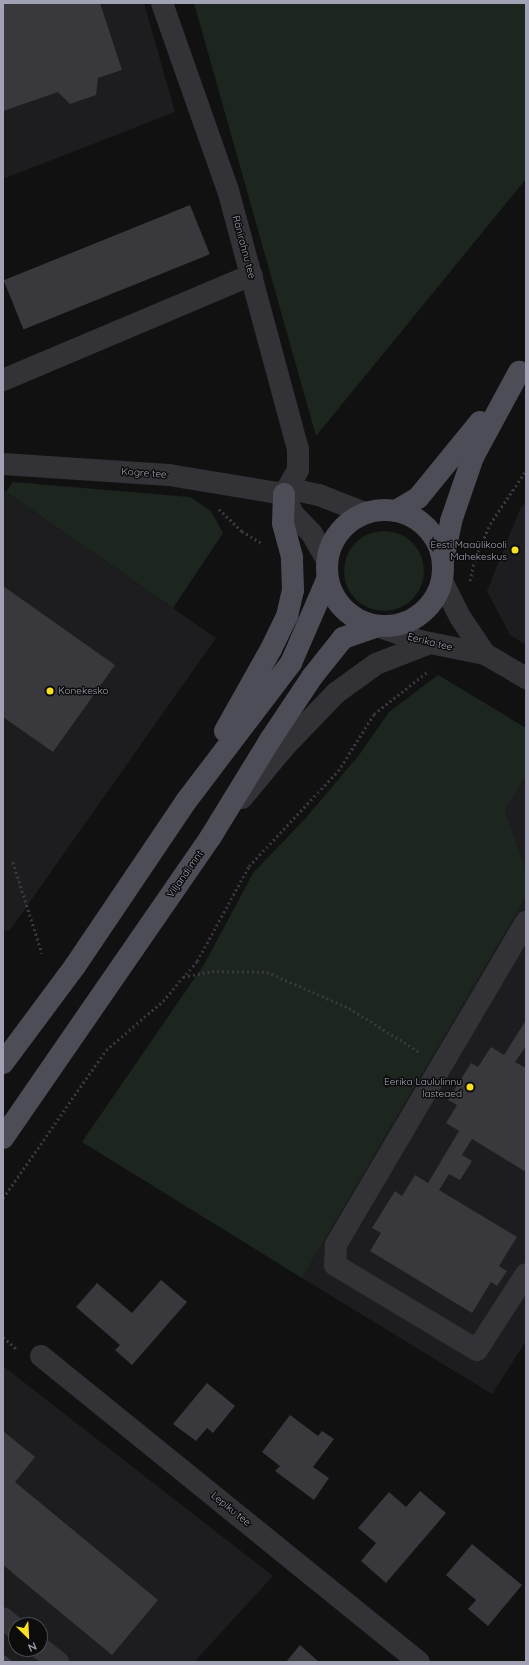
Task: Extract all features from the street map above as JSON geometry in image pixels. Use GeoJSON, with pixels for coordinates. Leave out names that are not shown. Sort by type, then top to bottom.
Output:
{"type":"FeatureCollection","features":[{"type":"Feature","properties":{"kind":"main road"},"geometry":{"type":"LineString","coordinates":[[3,1063],[75,966],[187,800],[291,663],[327,570],[333,540],[346,524],[365,513],[396,510],[422,492],[523,367]]}},
{"type":"Feature","properties":{"kind":"main road"},"geometry":{"type":"LineString","coordinates":[[327,570],[337,602],[354,618],[377,626],[398,625],[418,616],[433,601],[442,571],[451,521],[473,457],[523,367]]}},
{"type":"Feature","properties":{"kind":"main road"},"geometry":{"type":"LineString","coordinates":[[187,800],[287,616],[293,590],[292,557],[283,523],[284,494]]}},
{"type":"Feature","properties":{"kind":"main road"},"geometry":{"type":"LineString","coordinates":[[396,510],[418,520],[435,538],[442,571]]}},
{"type":"Feature","properties":{"kind":"main road","name":"Viljandi mnt"},"geometry":{"type":"LineString","coordinates":[[3,1138],[210,838],[270,740],[343,638],[377,626]]}},
{"type":"Feature","properties":{"kind":"street","name":"Ränirahnu tee"},"geometry":{"type":"LineString","coordinates":[[162,3],[228,190],[299,454],[298,470],[284,494]]}},
{"type":"Feature","properties":{"kind":"street"},"geometry":{"type":"LineString","coordinates":[[3,380],[252,275]]}},
{"type":"Feature","properties":{"kind":"street","name":"Kogre tee"},"geometry":{"type":"LineString","coordinates":[[3,464],[168,475],[284,494],[300,492],[319,495],[365,513]]}},
{"type":"Feature","properties":{"kind":"street"},"geometry":{"type":"LineString","coordinates":[[284,494],[293,514],[312,534],[327,570]]}},
{"type":"Feature","properties":{"kind":"street","name":"Eerika tee"},"geometry":{"type":"LineString","coordinates":[[442,571],[460,617],[485,654]]}},
{"type":"Feature","properties":{"kind":"street","name":"Eerika tee"},"geometry":{"type":"LineString","coordinates":[[377,626],[437,645],[485,654],[526,678]]}},
{"type":"Feature","properties":{"kind":"street"},"geometry":{"type":"LineString","coordinates":[[210,838],[285,746],[336,693],[376,664],[437,645]]}},
{"type":"Feature","properties":{"kind":"street"},"geometry":{"type":"LineString","coordinates":[[526,922],[336,1245],[335,1265],[476,1350],[526,1274]]}},
{"type":"Feature","properties":{"kind":"street","name":"Lepiku tee"},"geometry":{"type":"LineString","coordinates":[[41,1356],[419,1662]]}},
{"type":"Feature","properties":{"kind":"street"},"geometry":{"type":"LineString","coordinates":[[48,1654],[58,1662]]}},
{"type":"Feature","properties":{"kind":"path"},"geometry":{"type":"LineString","coordinates":[[470,583],[474,561],[490,524],[526,470]]}},
{"type":"Feature","properties":{"kind":"path"},"geometry":{"type":"LineString","coordinates":[[3,1198],[106,1050],[163,1001],[197,961],[249,866],[338,771],[374,714],[430,669],[437,645]]}},
{"type":"Feature","properties":{"kind":"path"},"geometry":{"type":"LineString","coordinates":[[13,862],[42,953]]}},
{"type":"Feature","properties":{"kind":"path"},"geometry":{"type":"LineString","coordinates":[[183,978],[212,971],[268,972],[349,1008],[441,1066]]}},
{"type":"Feature","properties":{"kind":"shaded area"},"geometry":{"type":"Polygon","coordinates":[[[3,3],[144,3],[175,112],[3,179],[3,3]]]}},
{"type":"Feature","properties":{"kind":"shaded area"},"geometry":{"type":"Polygon","coordinates":[[[194,3],[526,3],[526,179],[316,436],[194,3]]]}},
{"type":"Feature","properties":{"kind":"shaded area"},"geometry":{"type":"Polygon","coordinates":[[[13,482],[190,497],[211,511],[223,533],[173,608],[6,492],[13,482]]]}},
{"type":"Feature","properties":{"kind":"shaded area"},"geometry":{"type":"Polygon","coordinates":[[[3,490],[216,638],[10,930],[3,931],[3,490]]]}},
{"type":"Feature","properties":{"kind":"shaded area","name":"Eesti Maaülikooli Mahekeskus"},"geometry":{"type":"Polygon","coordinates":[[[526,502],[526,645],[510,635],[487,591],[520,509],[526,502]]]}},
{"type":"Feature","properties":{"kind":"shaded area"},"geometry":{"type":"Polygon","coordinates":[[[384,531],[399,534],[412,543],[421,556],[424,571],[421,586],[412,599],[399,608],[384,611],[369,608],[356,599],[347,586],[344,571],[347,556],[356,543],[369,534],[384,531]]]}},
{"type":"Feature","properties":{"kind":"shaded area"},"geometry":{"type":"Polygon","coordinates":[[[438,675],[526,728],[526,776],[505,810],[526,869],[526,897],[302,1278],[82,1142],[205,963],[253,873],[305,819],[359,755],[389,712],[438,675]]]}},
{"type":"Feature","properties":{"kind":"shaded area"},"geometry":{"type":"Polygon","coordinates":[[[526,776],[526,869],[505,810],[526,776]]]}},
{"type":"Feature","properties":{"kind":"shaded area","name":"Eerika Laululinnu lasteaed"},"geometry":{"type":"Polygon","coordinates":[[[526,897],[526,1341],[492,1394],[302,1278],[526,897]]]}},
{"type":"Feature","properties":{"kind":"shaded area"},"geometry":{"type":"Polygon","coordinates":[[[3,1366],[273,1576],[194,1662],[3,1662],[3,1366]]]}},
{"type":"Feature","properties":{"kind":"building"},"geometry":{"type":"Polygon","coordinates":[[[3,3],[100,3],[122,70],[98,78],[96,95],[70,104],[58,92],[3,111],[3,3]]]}},
{"type":"Feature","properties":{"kind":"building"},"geometry":{"type":"Polygon","coordinates":[[[190,205],[210,254],[23,329],[4,280],[190,205]]]}},
{"type":"Feature","properties":{"kind":"building","name":"Konekesko"},"geometry":{"type":"Polygon","coordinates":[[[3,586],[115,665],[53,752],[3,717],[3,586]]]}},
{"type":"Feature","properties":{"kind":"building"},"geometry":{"type":"Polygon","coordinates":[[[526,1020],[526,1046],[515,1062],[526,1068],[526,1172],[472,1139],[462,1155],[472,1161],[460,1180],[449,1174],[439,1190],[517,1237],[499,1266],[507,1271],[497,1286],[491,1282],[472,1313],[370,1251],[381,1233],[372,1228],[395,1191],[402,1196],[415,1175],[428,1183],[459,1131],[446,1123],[457,1105],[448,1100],[471,1063],[478,1067],[491,1047],[504,1055],[526,1020]]]}},
{"type":"Feature","properties":{"kind":"building"},"geometry":{"type":"Polygon","coordinates":[[[161,1280],[187,1302],[132,1365],[115,1350],[120,1345],[76,1307],[97,1283],[132,1313],[161,1280]]]}},
{"type":"Feature","properties":{"kind":"building"},"geometry":{"type":"Polygon","coordinates":[[[207,1383],[235,1406],[213,1433],[207,1428],[196,1441],[173,1424],[207,1383]]]}},
{"type":"Feature","properties":{"kind":"building"},"geometry":{"type":"Polygon","coordinates":[[[290,1415],[318,1436],[322,1431],[334,1439],[313,1467],[329,1478],[314,1500],[275,1471],[280,1466],[262,1452],[290,1415]]]}},
{"type":"Feature","properties":{"kind":"building"},"geometry":{"type":"Polygon","coordinates":[[[3,1431],[35,1457],[15,1482],[158,1600],[112,1655],[3,1565],[3,1431]]]}},
{"type":"Feature","properties":{"kind":"building"},"geometry":{"type":"Polygon","coordinates":[[[420,1491],[446,1513],[386,1583],[361,1561],[376,1543],[358,1528],[389,1492],[406,1507],[420,1491]]]}},
{"type":"Feature","properties":{"kind":"building"},"geometry":{"type":"Polygon","coordinates":[[[472,1544],[522,1585],[488,1626],[468,1609],[476,1600],[446,1575],[472,1544]]]}},
{"type":"Feature","properties":{"kind":"building"},"geometry":{"type":"Polygon","coordinates":[[[300,1645],[319,1662],[286,1662],[300,1645]]]}},
{"type":"Feature","properties":{"kind":"building"},"geometry":{"type":"Polygon","coordinates":[[[3,1654],[13,1662],[3,1662],[3,1654]]]}},
{"type":"Feature","properties":{"kind":"place","name":"Eesti Maaülikooli Mahekeskus"},"geometry":{"type":"Point","coordinates":[515,550]}},
{"type":"Feature","properties":{"kind":"place","name":"Konekesko"},"geometry":{"type":"Point","coordinates":[50,691]}},
{"type":"Feature","properties":{"kind":"place","name":"Eerika Laululinnu lasteaed"},"geometry":{"type":"Point","coordinates":[470,1087]}}]}
